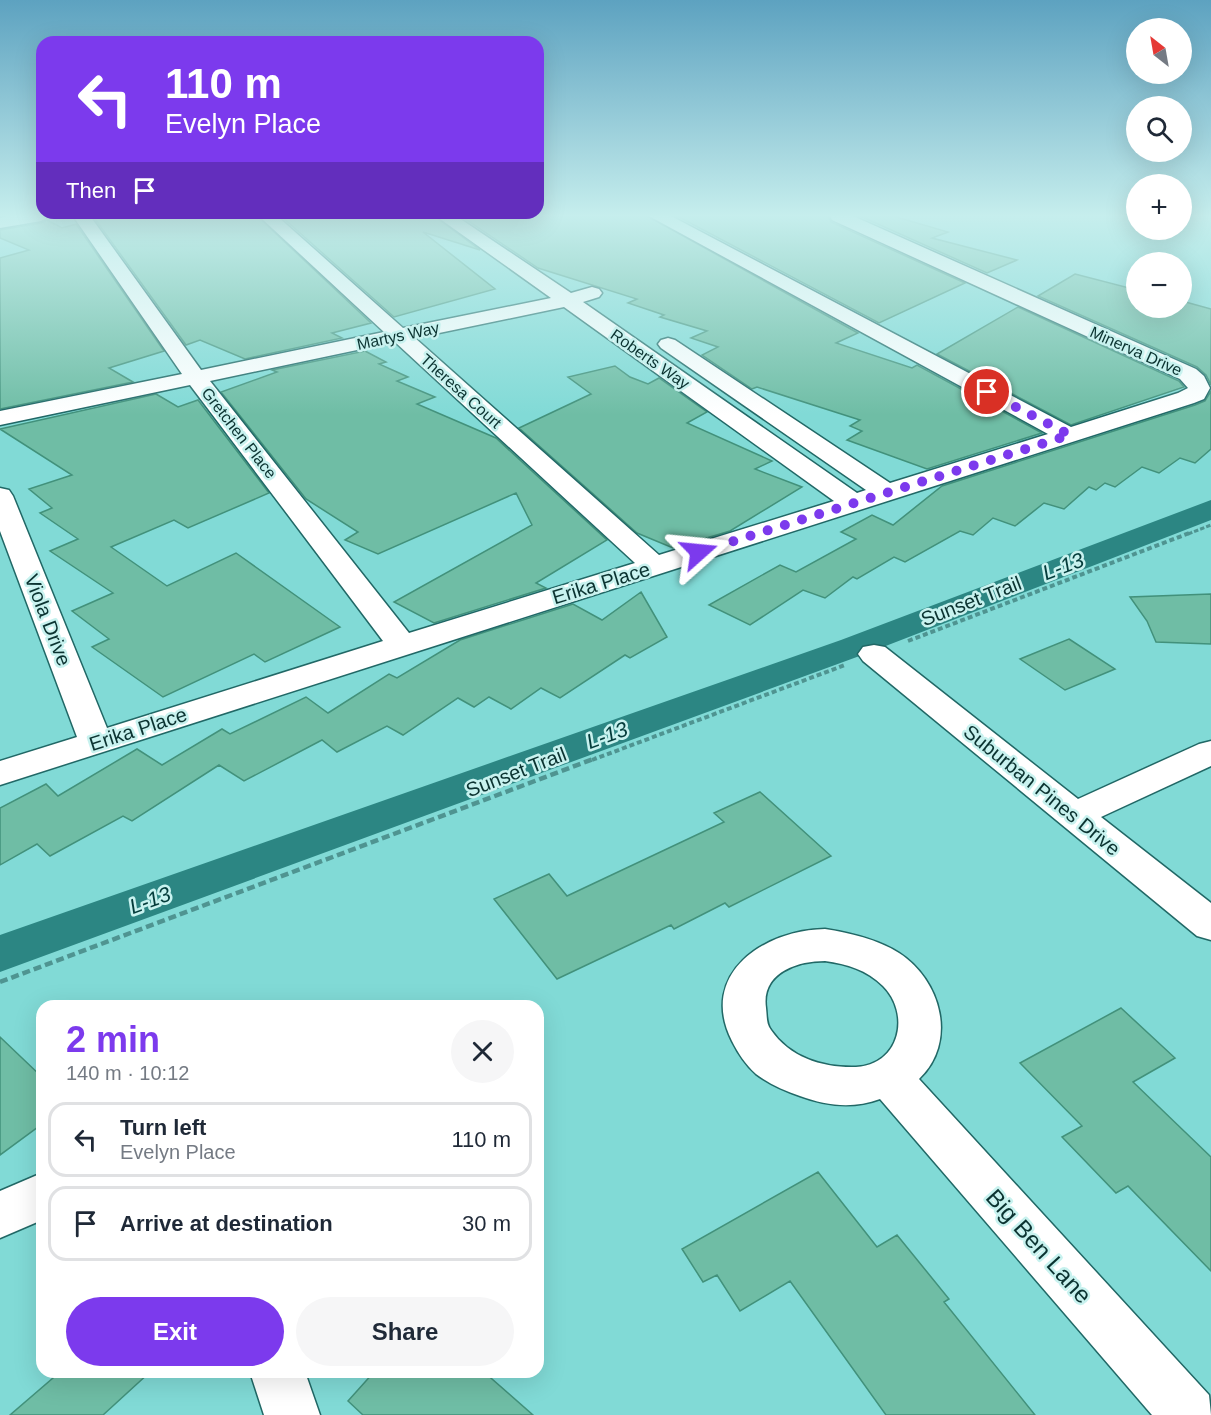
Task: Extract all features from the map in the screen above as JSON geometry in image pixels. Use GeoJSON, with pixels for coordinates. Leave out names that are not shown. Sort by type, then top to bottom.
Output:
{"type":"FeatureCollection","features":[{"type":"Feature","properties":{"kind":"street","name":"Gretchen Place"},"geometry":{"type":"LineString","coordinates":[[128,282],[192,372],[403,646]]}},
{"type":"Feature","properties":{"kind":"street","name":"Theresa Court"},"geometry":{"type":"LineString","coordinates":[[341,282],[655,566]]}},
{"type":"Feature","properties":{"kind":"street","name":"Roberts Way"},"geometry":{"type":"LineString","coordinates":[[541,282],[854,503]]}},
{"type":"Feature","properties":{"kind":"street","name":"Roberts Way"},"geometry":{"type":"LineString","coordinates":[[575,282],[612,306]]}},
{"type":"Feature","properties":{"kind":"street"},"geometry":{"type":"LineString","coordinates":[[782,282],[1070,435]]}},
{"type":"Feature","properties":{"kind":"street","name":"Minerva Drive"},"geometry":{"type":"LineString","coordinates":[[984,282],[1188,374],[1196,381],[1199,388]]}},
{"type":"Feature","properties":{"kind":"street","name":"Martys Way"},"geometry":{"type":"LineString","coordinates":[[0,418],[192,372],[561,296],[592,293]]}},
{"type":"Feature","properties":{"kind":"street","name":"Roberts Way"},"geometry":{"type":"LineString","coordinates":[[651,333],[887,493]]}},
{"type":"Feature","properties":{"kind":"street","name":"Martys Way"},"geometry":{"type":"LineString","coordinates":[[0,405],[192,372]]}},
{"type":"Feature","properties":{"kind":"street","name":"Erika Place"},"geometry":{"type":"LineString","coordinates":[[0,773],[1186,399],[1196,394],[1199,388]]}},
{"type":"Feature","properties":{"kind":"street","name":"Viola Drive"},"geometry":{"type":"LineString","coordinates":[[0,496],[96,743]]}},
{"type":"Feature","properties":{"kind":"street","name":"Suburban Pines Drive"},"geometry":{"type":"LineString","coordinates":[[874,654],[1211,925]]}},
{"type":"Feature","properties":{"kind":"street"},"geometry":{"type":"LineString","coordinates":[[1074,815],[1211,752]]}},
{"type":"Feature","properties":{"kind":"street","name":"Big Ben Lane"},"geometry":{"type":"LineString","coordinates":[[888,1077],[1189,1415]]}},
{"type":"Feature","properties":{"kind":"street"},"geometry":{"type":"LineString","coordinates":[[0,1215],[36,1199]]}},
{"type":"Feature","properties":{"kind":"street"},"geometry":{"type":"LineString","coordinates":[[279,1378],[292,1415]]}},
{"type":"Feature","properties":{"kind":"path","name":"Sunset Trail"},"geometry":{"type":"LineString","coordinates":[[0,982],[1211,525]]}},
{"type":"Feature","properties":{"kind":"building"},"geometry":{"type":"Polygon","coordinates":[[[0,282],[116,282],[164,351],[109,368],[133,382],[0,409],[0,282]]]}},
{"type":"Feature","properties":{"kind":"building"},"geometry":{"type":"Polygon","coordinates":[[[141,282],[327,282],[371,323],[332,333],[342,338],[245,359],[200,340],[186,345],[141,282]]]}},
{"type":"Feature","properties":{"kind":"building"},"geometry":{"type":"Polygon","coordinates":[[[355,282],[486,282],[495,289],[394,317],[355,282]]]}},
{"type":"Feature","properties":{"kind":"building"},"geometry":{"type":"Polygon","coordinates":[[[583,282],[766,282],[858,333],[836,343],[912,368],[917,365],[1042,433],[927,469],[847,440],[862,431],[850,426],[860,420],[757,387],[752,389],[702,355],[718,347],[691,338],[707,331],[660,317],[664,315],[628,303],[637,299],[583,282]]]}},
{"type":"Feature","properties":{"kind":"building"},"geometry":{"type":"Polygon","coordinates":[[[802,282],[965,283],[879,323],[802,282]]]}},
{"type":"Feature","properties":{"kind":"building"},"geometry":{"type":"Polygon","coordinates":[[[1061,282],[1106,282],[1126,287],[1126,318],[1192,318],[1192,304],[1211,309],[1211,385],[1206,375],[1197,367],[1038,296],[1061,282]]]}},
{"type":"Feature","properties":{"kind":"building"},"geometry":{"type":"Polygon","coordinates":[[[1018,307],[1179,381],[1184,387],[1071,425],[937,354],[1018,307]]]}},
{"type":"Feature","properties":{"kind":"building"},"geometry":{"type":"Polygon","coordinates":[[[365,351],[386,362],[379,364],[408,377],[397,381],[435,397],[417,404],[496,438],[607,540],[536,583],[546,588],[434,623],[394,602],[532,525],[516,493],[378,554],[345,540],[358,532],[306,499],[221,392],[277,372],[272,370],[365,351]]]}},
{"type":"Feature","properties":{"kind":"building"},"geometry":{"type":"Polygon","coordinates":[[[615,366],[630,377],[648,384],[659,378],[707,412],[687,423],[772,461],[755,469],[802,487],[730,531],[673,548],[637,533],[519,428],[591,394],[568,377],[615,366]]]}},
{"type":"Feature","properties":{"kind":"building"},"geometry":{"type":"Polygon","coordinates":[[[1211,391],[1211,449],[1195,463],[1180,458],[1159,473],[1142,467],[1115,487],[1105,483],[1096,490],[1089,487],[1064,509],[1044,503],[1015,526],[993,518],[973,535],[960,531],[905,562],[894,557],[857,579],[853,577],[825,598],[803,590],[750,625],[709,605],[780,565],[796,572],[856,539],[841,532],[872,515],[893,525],[942,486],[1195,405],[1205,401],[1211,391]]]}},
{"type":"Feature","properties":{"kind":"building"},"geometry":{"type":"Polygon","coordinates":[[[156,394],[178,407],[198,400],[269,493],[188,528],[174,520],[111,547],[167,586],[236,553],[340,627],[265,662],[254,654],[163,697],[92,647],[109,639],[72,611],[113,593],[50,551],[78,539],[40,513],[52,508],[29,489],[72,475],[0,429],[156,394]]]}},
{"type":"Feature","properties":{"kind":"building"},"geometry":{"type":"Polygon","coordinates":[[[641,592],[667,637],[630,658],[625,655],[560,698],[541,688],[511,709],[489,697],[474,707],[458,698],[403,735],[387,726],[337,752],[322,740],[244,781],[219,765],[132,821],[123,816],[50,856],[37,844],[0,865],[0,808],[46,784],[58,796],[137,749],[162,765],[222,729],[230,734],[306,697],[328,713],[389,674],[397,678],[460,640],[573,604],[602,620],[641,592]]]}},
{"type":"Feature","properties":{"kind":"building"},"geometry":{"type":"Polygon","coordinates":[[[1211,594],[1211,644],[1156,642],[1147,621],[1130,597],[1211,594]]]}},
{"type":"Feature","properties":{"kind":"building"},"geometry":{"type":"Polygon","coordinates":[[[1069,639],[1115,669],[1065,690],[1020,659],[1069,639]]]}},
{"type":"Feature","properties":{"kind":"building"},"geometry":{"type":"Polygon","coordinates":[[[760,792],[831,856],[729,907],[725,903],[674,929],[671,925],[557,979],[494,899],[549,874],[567,896],[724,822],[714,813],[760,792]]]}},
{"type":"Feature","properties":{"kind":"building"},"geometry":{"type":"Polygon","coordinates":[[[1121,1008],[1175,1058],[1133,1082],[1211,1157],[1211,1271],[1128,1186],[1116,1193],[1062,1137],[1082,1126],[1020,1063],[1121,1008]]]}},
{"type":"Feature","properties":{"kind":"building"},"geometry":{"type":"Polygon","coordinates":[[[0,1037],[36,1071],[36,1128],[0,1155],[0,1037]]]}},
{"type":"Feature","properties":{"kind":"building"},"geometry":{"type":"Polygon","coordinates":[[[818,1172],[877,1247],[897,1235],[949,1299],[944,1302],[1035,1415],[886,1415],[790,1281],[740,1311],[717,1275],[703,1282],[682,1249],[818,1172]]]}},
{"type":"Feature","properties":{"kind":"building"},"geometry":{"type":"Polygon","coordinates":[[[53,1378],[143,1378],[103,1415],[10,1415],[53,1378]]]}},
{"type":"Feature","properties":{"kind":"building"},"geometry":{"type":"Polygon","coordinates":[[[369,1378],[491,1378],[533,1415],[363,1415],[348,1401],[369,1378]]]}},
{"type":"Feature","properties":{"kind":"waterway","name":"L-13"},"geometry":{"type":"LineString","coordinates":[[0,954],[853,647],[1211,509]]}},
{"type":"Feature","properties":{"kind":"route"},"geometry":{"type":"LineString","coordinates":[[699,552],[1070,435],[987,392]]}}]}
